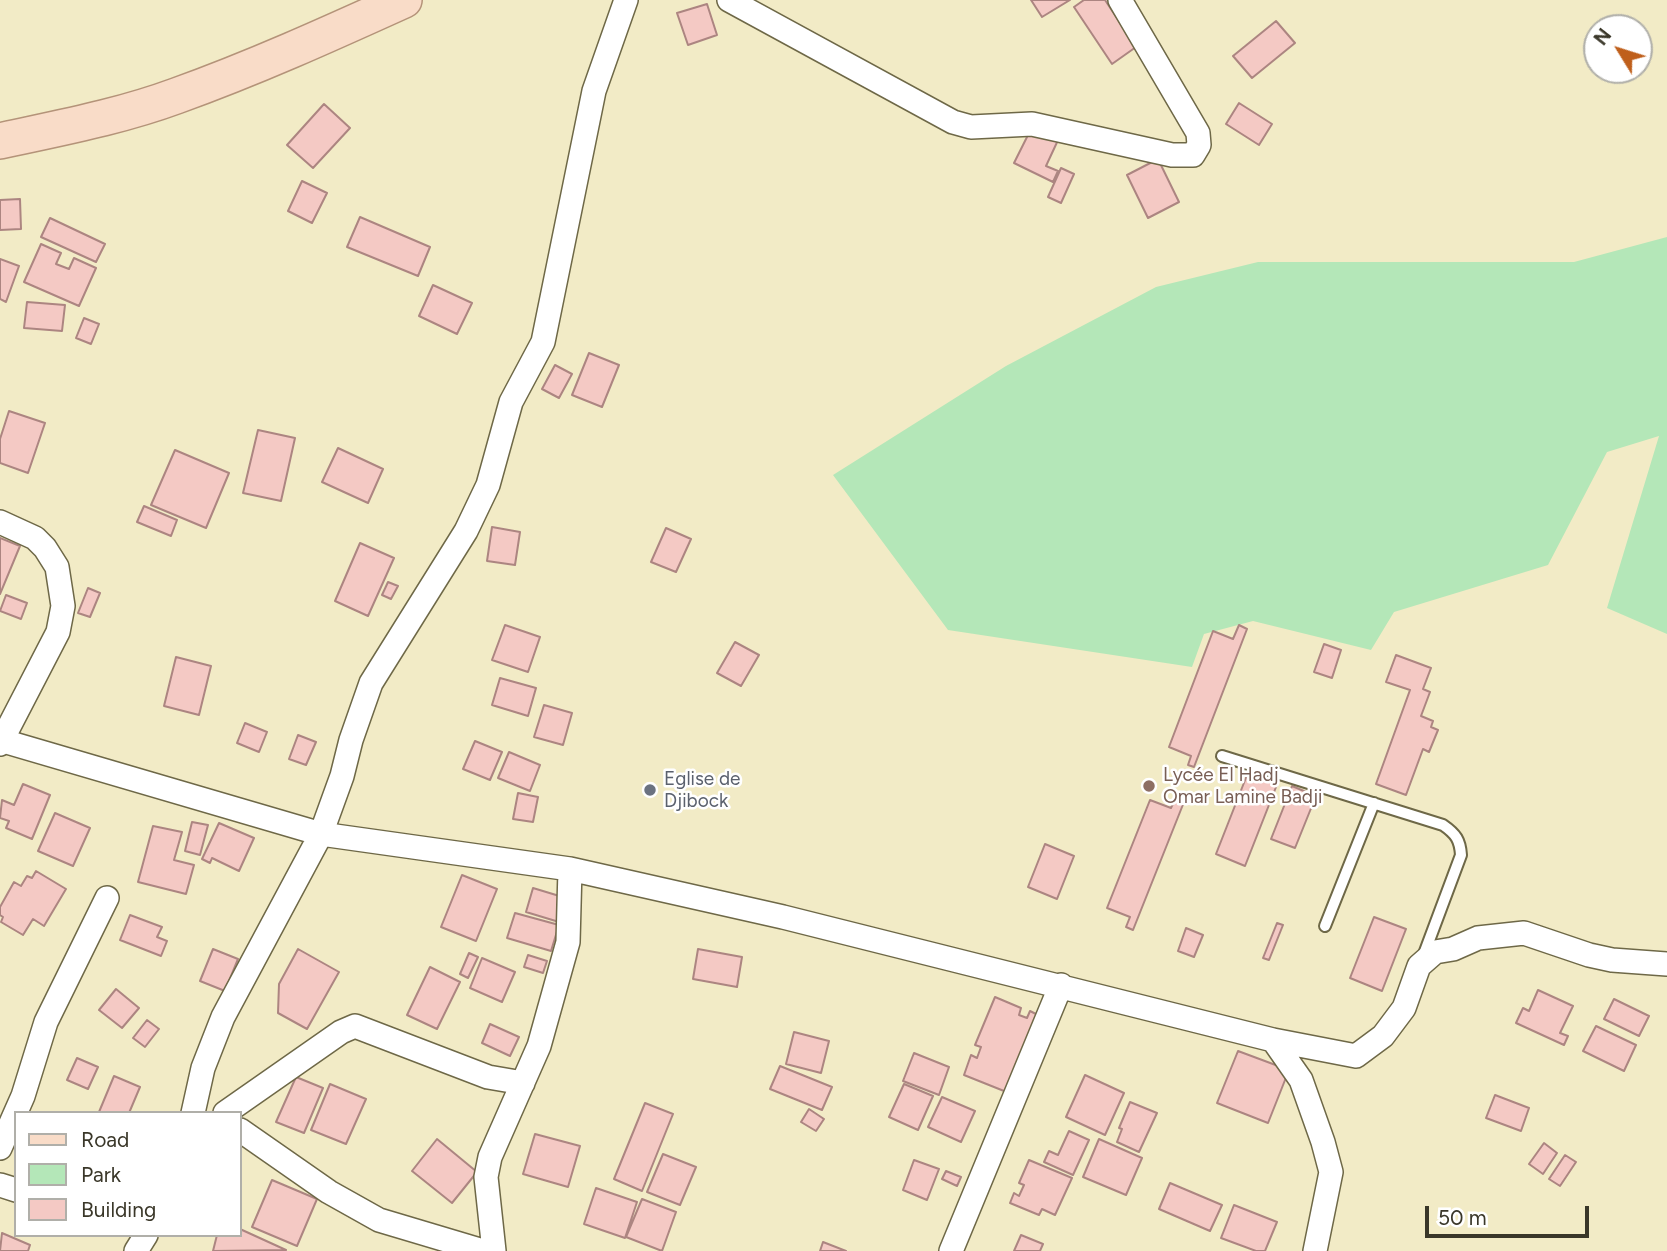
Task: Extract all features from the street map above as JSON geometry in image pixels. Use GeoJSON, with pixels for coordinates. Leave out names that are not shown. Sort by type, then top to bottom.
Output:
{"type":"FeatureCollection","features":[{"type":"Feature","properties":{"kind":"main road"},"geometry":{"type":"LineString","coordinates":[[0,141],[96,120],[175,97],[299,47],[404,0]]}},
{"type":"Feature","properties":{"kind":"street"},"geometry":{"type":"LineString","coordinates":[[193,1111],[204,1068],[223,1017],[321,834],[371,683],[466,531],[488,485],[511,402],[543,342],[594,90],[626,0]]}},
{"type":"Feature","properties":{"kind":"street"},"geometry":{"type":"LineString","coordinates":[[729,0],[953,122],[971,127],[1032,124],[1172,155],[1193,155],[1199,145],[1198,133],[1120,0]]}},
{"type":"Feature","properties":{"kind":"street"},"geometry":{"type":"LineString","coordinates":[[0,522],[35,538],[45,548],[57,567],[63,606],[58,632],[1,742],[321,834],[570,869],[783,917],[1273,1040],[1356,1056],[1383,1036],[1404,1008],[1419,966],[1435,952],[1453,949],[1478,938],[1524,933],[1612,960],[1667,964]]}},
{"type":"Feature","properties":{"kind":"street"},"geometry":{"type":"LineString","coordinates":[[494,1251],[486,1177],[490,1157],[539,1046],[568,942],[570,869]]}},
{"type":"Feature","properties":{"kind":"street"},"geometry":{"type":"LineString","coordinates":[[16,1111],[46,1022],[107,898]]}},
{"type":"Feature","properties":{"kind":"street"},"geometry":{"type":"LineString","coordinates":[[951,1251],[1061,985]]}},
{"type":"Feature","properties":{"kind":"street"},"geometry":{"type":"LineString","coordinates":[[228,1111],[341,1032],[355,1026],[488,1077],[523,1083]]}},
{"type":"Feature","properties":{"kind":"street"},"geometry":{"type":"LineString","coordinates":[[1273,1040],[1301,1080],[1331,1172],[1315,1251]]}},
{"type":"Feature","properties":{"kind":"street"},"geometry":{"type":"LineString","coordinates":[[0,1148],[14,1116]]}},
{"type":"Feature","properties":{"kind":"street"},"geometry":{"type":"LineString","coordinates":[[242,1130],[329,1192],[380,1220],[483,1251]]}},
{"type":"Feature","properties":{"kind":"lane"},"geometry":{"type":"LineString","coordinates":[[1222,756],[1443,825],[1455,833],[1461,843],[1461,855],[1419,966]]}},
{"type":"Feature","properties":{"kind":"lane"},"geometry":{"type":"LineString","coordinates":[[1325,926],[1374,803]]}},
{"type":"Feature","properties":{"kind":"green space"},"geometry":{"type":"Polygon","coordinates":[[[1667,237],[1667,634],[1607,608],[1659,436],[1607,452],[1548,565],[1394,612],[1371,650],[1253,621],[1204,634],[1192,667],[948,630],[833,475],[1006,366],[1156,287],[1258,262],[1574,262],[1667,237]]]}},
{"type":"Feature","properties":{"kind":"building"},"geometry":{"type":"Polygon","coordinates":[[[1031,0],[1070,0],[1042,17],[1031,0]]]}},
{"type":"Feature","properties":{"kind":"building"},"geometry":{"type":"Polygon","coordinates":[[[1084,0],[1105,0],[1136,47],[1112,64],[1074,7],[1084,0]]]}},
{"type":"Feature","properties":{"kind":"building"},"geometry":{"type":"Polygon","coordinates":[[[707,4],[717,35],[688,45],[677,13],[707,4]]]}},
{"type":"Feature","properties":{"kind":"building"},"geometry":{"type":"Polygon","coordinates":[[[1276,21],[1295,43],[1252,78],[1233,56],[1276,21]]]}},
{"type":"Feature","properties":{"kind":"building"},"geometry":{"type":"Polygon","coordinates":[[[1239,103],[1272,124],[1259,145],[1226,124],[1239,103]]]}},
{"type":"Feature","properties":{"kind":"building"},"geometry":{"type":"Polygon","coordinates":[[[324,104],[350,128],[313,168],[287,145],[324,104]]]}},
{"type":"Feature","properties":{"kind":"building"},"geometry":{"type":"Polygon","coordinates":[[[1033,125],[1059,138],[1046,166],[1058,171],[1053,182],[1014,163],[1033,125]]]}},
{"type":"Feature","properties":{"kind":"building"},"geometry":{"type":"Polygon","coordinates":[[[1158,159],[1179,202],[1148,218],[1127,175],[1158,159]]]}},
{"type":"Feature","properties":{"kind":"building"},"geometry":{"type":"Polygon","coordinates":[[[1061,168],[1074,174],[1061,203],[1048,197],[1061,168]]]}},
{"type":"Feature","properties":{"kind":"building"},"geometry":{"type":"Polygon","coordinates":[[[302,181],[327,193],[312,223],[288,211],[302,181]]]}},
{"type":"Feature","properties":{"kind":"building"},"geometry":{"type":"Polygon","coordinates":[[[20,199],[21,229],[0,230],[0,200],[20,199]]]}},
{"type":"Feature","properties":{"kind":"building"},"geometry":{"type":"Polygon","coordinates":[[[360,217],[430,247],[418,276],[347,247],[360,217]]]}},
{"type":"Feature","properties":{"kind":"building"},"geometry":{"type":"Polygon","coordinates":[[[50,218],[105,244],[96,262],[41,237],[50,218]]]}},
{"type":"Feature","properties":{"kind":"building"},"geometry":{"type":"Polygon","coordinates":[[[41,244],[61,253],[56,264],[69,269],[74,258],[96,268],[79,306],[24,282],[41,244]]]}},
{"type":"Feature","properties":{"kind":"building"},"geometry":{"type":"Polygon","coordinates":[[[0,259],[19,266],[6,302],[0,299],[0,259]]]}},
{"type":"Feature","properties":{"kind":"building"},"geometry":{"type":"Polygon","coordinates":[[[433,285],[472,303],[457,334],[419,316],[433,285]]]}},
{"type":"Feature","properties":{"kind":"building"},"geometry":{"type":"Polygon","coordinates":[[[27,302],[65,305],[62,331],[24,328],[27,302]]]}},
{"type":"Feature","properties":{"kind":"building"},"geometry":{"type":"Polygon","coordinates":[[[84,318],[99,324],[91,344],[76,338],[84,318]]]}},
{"type":"Feature","properties":{"kind":"building"},"geometry":{"type":"Polygon","coordinates":[[[589,353],[619,365],[602,407],[572,395],[589,353]]]}},
{"type":"Feature","properties":{"kind":"building"},"geometry":{"type":"Polygon","coordinates":[[[555,365],[572,374],[559,398],[542,389],[555,365]]]}},
{"type":"Feature","properties":{"kind":"building"},"geometry":{"type":"Polygon","coordinates":[[[9,411],[45,423],[28,473],[0,463],[0,439],[9,411]]]}},
{"type":"Feature","properties":{"kind":"building"},"geometry":{"type":"Polygon","coordinates":[[[258,430],[295,438],[281,501],[243,493],[258,430]]]}},
{"type":"Feature","properties":{"kind":"building"},"geometry":{"type":"Polygon","coordinates":[[[338,448],[383,469],[368,503],[322,482],[338,448]]]}},
{"type":"Feature","properties":{"kind":"building"},"geometry":{"type":"Polygon","coordinates":[[[175,450],[229,473],[206,528],[151,505],[175,450]]]}},
{"type":"Feature","properties":{"kind":"building"},"geometry":{"type":"Polygon","coordinates":[[[144,506],[177,520],[171,536],[137,522],[144,506]]]}},
{"type":"Feature","properties":{"kind":"building"},"geometry":{"type":"Polygon","coordinates":[[[492,527],[520,532],[515,565],[487,561],[492,527]]]}},
{"type":"Feature","properties":{"kind":"building"},"geometry":{"type":"Polygon","coordinates":[[[666,528],[691,539],[676,572],[651,562],[666,528]]]}},
{"type":"Feature","properties":{"kind":"building"},"geometry":{"type":"Polygon","coordinates":[[[0,538],[20,546],[0,594],[0,538]]]}},
{"type":"Feature","properties":{"kind":"building"},"geometry":{"type":"Polygon","coordinates":[[[360,543],[394,558],[368,616],[335,601],[360,543]]]}},
{"type":"Feature","properties":{"kind":"building"},"geometry":{"type":"Polygon","coordinates":[[[388,582],[398,586],[391,599],[382,595],[388,582]]]}},
{"type":"Feature","properties":{"kind":"building"},"geometry":{"type":"Polygon","coordinates":[[[88,588],[100,593],[90,617],[78,613],[88,588]]]}},
{"type":"Feature","properties":{"kind":"building"},"geometry":{"type":"Polygon","coordinates":[[[6,595],[27,603],[21,619],[0,611],[6,595]]]}},
{"type":"Feature","properties":{"kind":"building"},"geometry":{"type":"Polygon","coordinates":[[[505,625],[540,637],[528,672],[492,660],[505,625]]]}},
{"type":"Feature","properties":{"kind":"building"},"geometry":{"type":"Polygon","coordinates":[[[1239,625],[1247,629],[1194,767],[1188,765],[1191,756],[1169,747],[1213,631],[1233,639],[1239,625]]]}},
{"type":"Feature","properties":{"kind":"building"},"geometry":{"type":"Polygon","coordinates":[[[735,642],[759,655],[741,686],[717,673],[735,642]]]}},
{"type":"Feature","properties":{"kind":"building"},"geometry":{"type":"Polygon","coordinates":[[[1324,644],[1341,650],[1332,678],[1314,672],[1324,644]]]}},
{"type":"Feature","properties":{"kind":"building"},"geometry":{"type":"Polygon","coordinates":[[[1396,655],[1431,668],[1423,689],[1430,692],[1421,716],[1433,721],[1431,727],[1438,730],[1429,752],[1423,749],[1406,795],[1376,784],[1410,690],[1386,682],[1396,655]]]}},
{"type":"Feature","properties":{"kind":"building"},"geometry":{"type":"Polygon","coordinates":[[[176,657],[211,666],[199,715],[164,706],[176,657]]]}},
{"type":"Feature","properties":{"kind":"building"},"geometry":{"type":"Polygon","coordinates":[[[500,678],[536,688],[528,716],[492,705],[500,678]]]}},
{"type":"Feature","properties":{"kind":"building"},"geometry":{"type":"Polygon","coordinates":[[[544,705],[572,713],[563,745],[534,737],[544,705]]]}},
{"type":"Feature","properties":{"kind":"building"},"geometry":{"type":"Polygon","coordinates":[[[245,723],[267,732],[259,752],[237,743],[245,723]]]}},
{"type":"Feature","properties":{"kind":"building"},"geometry":{"type":"Polygon","coordinates":[[[298,735],[316,742],[306,765],[289,759],[298,735]]]}},
{"type":"Feature","properties":{"kind":"building"},"geometry":{"type":"Polygon","coordinates":[[[475,741],[502,752],[490,780],[463,769],[475,741]]]}},
{"type":"Feature","properties":{"kind":"building"},"geometry":{"type":"Polygon","coordinates":[[[509,752],[540,765],[530,791],[498,778],[509,752]]]}},
{"type":"Feature","properties":{"kind":"building"},"geometry":{"type":"Polygon","coordinates":[[[1249,770],[1278,782],[1245,866],[1216,854],[1249,770]]]}},
{"type":"Feature","properties":{"kind":"building"},"geometry":{"type":"Polygon","coordinates":[[[23,784],[50,795],[32,839],[6,828],[9,821],[0,818],[2,800],[14,805],[23,784]]]}},
{"type":"Feature","properties":{"kind":"building"},"geometry":{"type":"Polygon","coordinates":[[[1292,786],[1316,796],[1295,848],[1271,839],[1292,786]]]}},
{"type":"Feature","properties":{"kind":"building"},"geometry":{"type":"Polygon","coordinates":[[[518,793],[538,797],[533,822],[513,819],[518,793]]]}},
{"type":"Feature","properties":{"kind":"building"},"geometry":{"type":"Polygon","coordinates":[[[1175,799],[1184,802],[1133,930],[1126,927],[1130,917],[1107,908],[1150,800],[1171,808],[1175,799]]]}},
{"type":"Feature","properties":{"kind":"building"},"geometry":{"type":"Polygon","coordinates":[[[55,813],[90,828],[73,866],[38,851],[55,813]]]}},
{"type":"Feature","properties":{"kind":"building"},"geometry":{"type":"Polygon","coordinates":[[[192,822],[208,825],[200,855],[185,851],[192,822]]]}},
{"type":"Feature","properties":{"kind":"building"},"geometry":{"type":"Polygon","coordinates":[[[219,823],[254,838],[239,871],[212,858],[210,863],[202,859],[219,823]]]}},
{"type":"Feature","properties":{"kind":"building"},"geometry":{"type":"Polygon","coordinates":[[[153,826],[182,832],[174,860],[194,865],[186,894],[138,882],[153,826]]]}},
{"type":"Feature","properties":{"kind":"building"},"geometry":{"type":"Polygon","coordinates":[[[1045,844],[1074,856],[1057,899],[1028,887],[1045,844]]]}},
{"type":"Feature","properties":{"kind":"building"},"geometry":{"type":"Polygon","coordinates":[[[36,871],[66,889],[44,926],[33,919],[23,935],[1,922],[3,917],[0,915],[0,907],[14,882],[21,886],[27,876],[32,878],[36,871]]]}},
{"type":"Feature","properties":{"kind":"building"},"geometry":{"type":"Polygon","coordinates":[[[462,875],[497,889],[476,941],[441,927],[462,875]]]}},
{"type":"Feature","properties":{"kind":"building"},"geometry":{"type":"Polygon","coordinates":[[[533,888],[566,898],[559,922],[526,912],[533,888]]]}},
{"type":"Feature","properties":{"kind":"building"},"geometry":{"type":"Polygon","coordinates":[[[515,913],[559,925],[551,951],[507,938],[515,913]]]}},
{"type":"Feature","properties":{"kind":"building"},"geometry":{"type":"Polygon","coordinates":[[[130,915],[162,927],[157,937],[167,941],[161,956],[120,940],[130,915]]]}},
{"type":"Feature","properties":{"kind":"building"},"geometry":{"type":"Polygon","coordinates":[[[1374,917],[1406,929],[1382,991],[1350,978],[1374,917]]]}},
{"type":"Feature","properties":{"kind":"building"},"geometry":{"type":"Polygon","coordinates":[[[1277,923],[1283,925],[1269,960],[1263,958],[1277,923]]]}},
{"type":"Feature","properties":{"kind":"building"},"geometry":{"type":"Polygon","coordinates":[[[1186,928],[1203,935],[1194,957],[1178,951],[1186,928]]]}},
{"type":"Feature","properties":{"kind":"building"},"geometry":{"type":"Polygon","coordinates":[[[213,949],[238,959],[225,991],[200,981],[213,949]]]}},
{"type":"Feature","properties":{"kind":"building"},"geometry":{"type":"Polygon","coordinates":[[[298,949],[339,972],[307,1029],[278,1013],[279,984],[298,949]]]}},
{"type":"Feature","properties":{"kind":"building"},"geometry":{"type":"Polygon","coordinates":[[[698,949],[742,957],[737,987],[693,979],[698,949]]]}},
{"type":"Feature","properties":{"kind":"building"},"geometry":{"type":"Polygon","coordinates":[[[469,953],[478,957],[468,978],[460,974],[469,953]]]}},
{"type":"Feature","properties":{"kind":"building"},"geometry":{"type":"Polygon","coordinates":[[[528,955],[547,961],[543,973],[524,967],[528,955]]]}},
{"type":"Feature","properties":{"kind":"building"},"geometry":{"type":"Polygon","coordinates":[[[482,958],[515,972],[502,1002],[470,988],[482,958]]]}},
{"type":"Feature","properties":{"kind":"building"},"geometry":{"type":"Polygon","coordinates":[[[430,967],[460,982],[437,1029],[407,1015],[430,967]]]}},
{"type":"Feature","properties":{"kind":"building"},"geometry":{"type":"Polygon","coordinates":[[[116,989],[139,1008],[122,1028],[99,1010],[116,989]]]}},
{"type":"Feature","properties":{"kind":"building"},"geometry":{"type":"Polygon","coordinates":[[[1538,990],[1573,1006],[1560,1033],[1568,1036],[1564,1045],[1516,1023],[1523,1008],[1529,1011],[1538,990]]]}},
{"type":"Feature","properties":{"kind":"building"},"geometry":{"type":"Polygon","coordinates":[[[995,997],[1021,1008],[1019,1015],[1027,1018],[1030,1011],[1040,1016],[1009,1093],[964,1075],[971,1055],[977,1058],[981,1047],[975,1045],[995,997]]]}},
{"type":"Feature","properties":{"kind":"building"},"geometry":{"type":"Polygon","coordinates":[[[1614,999],[1649,1016],[1639,1036],[1604,1019],[1614,999]]]}},
{"type":"Feature","properties":{"kind":"building"},"geometry":{"type":"Polygon","coordinates":[[[147,1020],[159,1029],[145,1047],[133,1038],[147,1020]]]}},
{"type":"Feature","properties":{"kind":"building"},"geometry":{"type":"Polygon","coordinates":[[[490,1024],[519,1037],[510,1056],[482,1043],[490,1024]]]}},
{"type":"Feature","properties":{"kind":"building"},"geometry":{"type":"Polygon","coordinates":[[[1596,1026],[1636,1045],[1624,1071],[1583,1051],[1596,1026]]]}},
{"type":"Feature","properties":{"kind":"building"},"geometry":{"type":"Polygon","coordinates":[[[794,1032],[829,1041],[821,1073],[786,1064],[794,1032]]]}},
{"type":"Feature","properties":{"kind":"building"},"geometry":{"type":"Polygon","coordinates":[[[1238,1051],[1289,1070],[1268,1123],[1217,1103],[1238,1051]]]}},
{"type":"Feature","properties":{"kind":"building"},"geometry":{"type":"Polygon","coordinates":[[[914,1053],[949,1067],[939,1095],[903,1081],[914,1053]]]}},
{"type":"Feature","properties":{"kind":"building"},"geometry":{"type":"Polygon","coordinates":[[[77,1058],[98,1067],[88,1089],[67,1080],[77,1058]]]}},
{"type":"Feature","properties":{"kind":"building"},"geometry":{"type":"Polygon","coordinates":[[[780,1066],[832,1087],[822,1110],[770,1089],[780,1066]]]}},
{"type":"Feature","properties":{"kind":"building"},"geometry":{"type":"Polygon","coordinates":[[[1085,1075],[1124,1093],[1105,1135],[1066,1117],[1085,1075]]]}},
{"type":"Feature","properties":{"kind":"building"},"geometry":{"type":"Polygon","coordinates":[[[114,1076],[140,1087],[130,1111],[99,1111],[114,1076]]]}},
{"type":"Feature","properties":{"kind":"building"},"geometry":{"type":"Polygon","coordinates":[[[296,1077],[323,1088],[304,1133],[276,1122],[296,1077]]]}},
{"type":"Feature","properties":{"kind":"building"},"geometry":{"type":"Polygon","coordinates":[[[330,1084],[366,1099],[346,1144],[311,1130],[330,1084]]]}},
{"type":"Feature","properties":{"kind":"building"},"geometry":{"type":"Polygon","coordinates":[[[904,1084],[933,1096],[918,1130],[889,1117],[904,1084]]]}},
{"type":"Feature","properties":{"kind":"building"},"geometry":{"type":"Polygon","coordinates":[[[1495,1095],[1529,1108],[1521,1131],[1486,1118],[1495,1095]]]}},
{"type":"Feature","properties":{"kind":"building"},"geometry":{"type":"Polygon","coordinates":[[[942,1097],[975,1111],[961,1142],[928,1127],[942,1097]]]}},
{"type":"Feature","properties":{"kind":"building"},"geometry":{"type":"Polygon","coordinates":[[[1130,1102],[1157,1113],[1139,1152],[1117,1142],[1122,1129],[1119,1128],[1130,1102]]]}},
{"type":"Feature","properties":{"kind":"building"},"geometry":{"type":"Polygon","coordinates":[[[645,1103],[673,1114],[642,1191],[614,1179],[645,1103]]]}},
{"type":"Feature","properties":{"kind":"building"},"geometry":{"type":"Polygon","coordinates":[[[809,1109],[824,1119],[816,1131],[801,1122],[809,1109]]]}},
{"type":"Feature","properties":{"kind":"building"},"geometry":{"type":"Polygon","coordinates":[[[1069,1131],[1089,1140],[1073,1175],[1044,1162],[1049,1151],[1058,1155],[1069,1131]]]}},
{"type":"Feature","properties":{"kind":"building"},"geometry":{"type":"Polygon","coordinates":[[[535,1134],[580,1146],[568,1187],[523,1174],[535,1134]]]}},
{"type":"Feature","properties":{"kind":"building"},"geometry":{"type":"Polygon","coordinates":[[[437,1139],[477,1172],[452,1203],[412,1171],[437,1139]]]}},
{"type":"Feature","properties":{"kind":"building"},"geometry":{"type":"Polygon","coordinates":[[[1099,1139],[1142,1158],[1126,1195],[1083,1177],[1099,1139]]]}},
{"type":"Feature","properties":{"kind":"building"},"geometry":{"type":"Polygon","coordinates":[[[1544,1143],[1557,1153],[1543,1174],[1529,1164],[1544,1143]]]}},
{"type":"Feature","properties":{"kind":"building"},"geometry":{"type":"Polygon","coordinates":[[[663,1154],[696,1167],[680,1205],[647,1192],[663,1154]]]}},
{"type":"Feature","properties":{"kind":"building"},"geometry":{"type":"Polygon","coordinates":[[[1565,1155],[1576,1162],[1560,1186],[1549,1179],[1565,1155]]]}},
{"type":"Feature","properties":{"kind":"building"},"geometry":{"type":"Polygon","coordinates":[[[914,1160],[939,1169],[927,1200],[903,1190],[914,1160]]]}},
{"type":"Feature","properties":{"kind":"building"},"geometry":{"type":"Polygon","coordinates":[[[1029,1160],[1072,1178],[1055,1215],[1042,1209],[1039,1215],[1010,1203],[1014,1193],[1019,1196],[1024,1185],[1019,1183],[1029,1160]]]}},
{"type":"Feature","properties":{"kind":"building"},"geometry":{"type":"Polygon","coordinates":[[[946,1171],[961,1177],[957,1186],[942,1179],[946,1171]]]}},
{"type":"Feature","properties":{"kind":"building"},"geometry":{"type":"Polygon","coordinates":[[[272,1180],[317,1199],[297,1246],[252,1227],[272,1180]]]}},
{"type":"Feature","properties":{"kind":"building"},"geometry":{"type":"Polygon","coordinates":[[[1170,1183],[1222,1205],[1210,1231],[1159,1209],[1170,1183]]]}},
{"type":"Feature","properties":{"kind":"building"},"geometry":{"type":"Polygon","coordinates":[[[596,1188],[637,1202],[625,1238],[584,1224],[596,1188]]]}},
{"type":"Feature","properties":{"kind":"building"},"geometry":{"type":"Polygon","coordinates":[[[642,1199],[676,1212],[662,1251],[626,1237],[642,1199]]]}},
{"type":"Feature","properties":{"kind":"building"},"geometry":{"type":"Polygon","coordinates":[[[1234,1205],[1277,1222],[1265,1251],[1256,1251],[1221,1238],[1234,1205]]]}},
{"type":"Feature","properties":{"kind":"building"},"geometry":{"type":"Polygon","coordinates":[[[242,1230],[286,1250],[213,1251],[216,1237],[242,1237],[242,1230]]]}},
{"type":"Feature","properties":{"kind":"building"},"geometry":{"type":"Polygon","coordinates":[[[2,1233],[30,1245],[28,1251],[0,1251],[2,1233]]]}},
{"type":"Feature","properties":{"kind":"building"},"geometry":{"type":"Polygon","coordinates":[[[1021,1235],[1043,1244],[1040,1251],[1014,1251],[1021,1235]]]}},
{"type":"Feature","properties":{"kind":"building"},"geometry":{"type":"Polygon","coordinates":[[[823,1242],[846,1251],[820,1251],[823,1242]]]}},
{"type":"Feature","properties":{"kind":"place","name":"Lycée El Hadj Omar Lamine Badji"},"geometry":{"type":"Point","coordinates":[1149,786]}},
{"type":"Feature","properties":{"kind":"place","name":"Eglise de Djibock"},"geometry":{"type":"Point","coordinates":[650,790]}}]}
